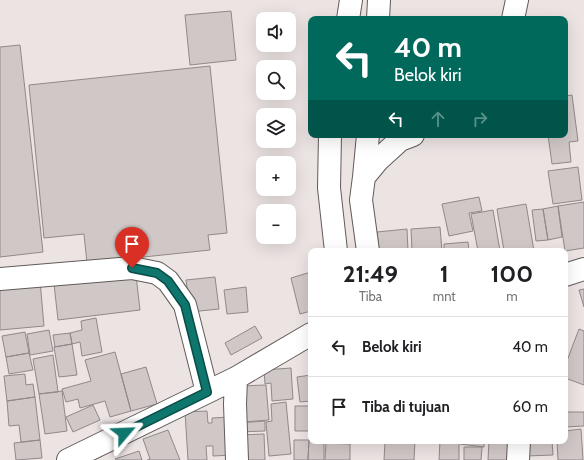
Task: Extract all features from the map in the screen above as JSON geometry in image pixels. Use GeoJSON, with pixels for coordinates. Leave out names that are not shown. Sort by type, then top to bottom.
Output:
{"type":"FeatureCollection","features":[{"type":"Feature","properties":{"kind":"street"},"geometry":{"type":"LineString","coordinates":[[348,16],[351,0]]}},
{"type":"Feature","properties":{"kind":"street"},"geometry":{"type":"LineString","coordinates":[[378,16],[379,0]]}},
{"type":"Feature","properties":{"kind":"street"},"geometry":{"type":"LineString","coordinates":[[514,16],[517,0]]}},
{"type":"Feature","properties":{"kind":"street"},"geometry":{"type":"LineString","coordinates":[[330,138],[329,188],[336,248]]}},
{"type":"Feature","properties":{"kind":"street"},"geometry":{"type":"LineString","coordinates":[[368,138],[361,200],[368,248]]}},
{"type":"Feature","properties":{"kind":"street"},"geometry":{"type":"LineString","coordinates":[[364,177],[378,160],[400,140],[405,138]]}},
{"type":"Feature","properties":{"kind":"street"},"geometry":{"type":"LineString","coordinates":[[0,279],[132,268],[157,273],[168,281],[185,305],[207,392]]}},
{"type":"Feature","properties":{"kind":"street"},"geometry":{"type":"LineString","coordinates":[[568,274],[584,269]]}},
{"type":"Feature","properties":{"kind":"street"},"geometry":{"type":"LineString","coordinates":[[68,460],[236,378],[308,336]]}},
{"type":"Feature","properties":{"kind":"street"},"geometry":{"type":"LineString","coordinates":[[236,378],[235,404],[237,460]]}},
{"type":"Feature","properties":{"kind":"street"},"geometry":{"type":"LineString","coordinates":[[518,460],[519,444]]}},
{"type":"Feature","properties":{"kind":"building"},"geometry":{"type":"Polygon","coordinates":[[[231,11],[236,60],[190,65],[185,15],[231,11]]]}},
{"type":"Feature","properties":{"kind":"building"},"geometry":{"type":"Polygon","coordinates":[[[20,45],[43,252],[0,257],[0,47],[20,45]]]}},
{"type":"Feature","properties":{"kind":"building"},"geometry":{"type":"Polygon","coordinates":[[[210,66],[227,233],[208,235],[210,250],[87,263],[84,234],[44,238],[29,85],[210,66]]]}},
{"type":"Feature","properties":{"kind":"building"},"geometry":{"type":"Polygon","coordinates":[[[572,95],[578,141],[569,142],[571,162],[552,164],[548,138],[568,138],[568,96],[572,95]]]}},
{"type":"Feature","properties":{"kind":"building"},"geometry":{"type":"Polygon","coordinates":[[[578,167],[582,200],[553,204],[548,171],[578,167]]]}},
{"type":"Feature","properties":{"kind":"building"},"geometry":{"type":"Polygon","coordinates":[[[479,197],[482,211],[469,213],[473,231],[449,236],[442,204],[479,197]]]}},
{"type":"Feature","properties":{"kind":"building"},"geometry":{"type":"Polygon","coordinates":[[[584,202],[584,248],[568,251],[568,248],[565,248],[558,206],[584,202]]]}},
{"type":"Feature","properties":{"kind":"building"},"geometry":{"type":"Polygon","coordinates":[[[526,204],[533,248],[504,248],[497,209],[526,204]]]}},
{"type":"Feature","properties":{"kind":"building"},"geometry":{"type":"Polygon","coordinates":[[[558,206],[562,237],[548,240],[543,209],[558,206]]]}},
{"type":"Feature","properties":{"kind":"building"},"geometry":{"type":"Polygon","coordinates":[[[543,209],[548,240],[536,241],[532,210],[543,209]]]}},
{"type":"Feature","properties":{"kind":"building"},"geometry":{"type":"Polygon","coordinates":[[[493,210],[499,248],[477,248],[471,214],[493,210]]]}},
{"type":"Feature","properties":{"kind":"building"},"geometry":{"type":"Polygon","coordinates":[[[440,227],[442,248],[412,248],[411,229],[440,227]]]}},
{"type":"Feature","properties":{"kind":"building"},"geometry":{"type":"Polygon","coordinates":[[[407,229],[408,248],[379,248],[377,232],[407,229]]]}},
{"type":"Feature","properties":{"kind":"building"},"geometry":{"type":"Polygon","coordinates":[[[468,242],[469,248],[444,248],[444,244],[468,242]]]}},
{"type":"Feature","properties":{"kind":"building"},"geometry":{"type":"Polygon","coordinates":[[[308,273],[308,312],[300,314],[291,278],[308,273]]]}},
{"type":"Feature","properties":{"kind":"building"},"geometry":{"type":"Polygon","coordinates":[[[136,275],[140,310],[58,320],[54,284],[136,275]]]}},
{"type":"Feature","properties":{"kind":"building"},"geometry":{"type":"Polygon","coordinates":[[[215,277],[219,309],[190,312],[186,280],[215,277]]]}},
{"type":"Feature","properties":{"kind":"building"},"geometry":{"type":"Polygon","coordinates":[[[40,281],[44,326],[0,330],[0,285],[40,281]]]}},
{"type":"Feature","properties":{"kind":"building"},"geometry":{"type":"Polygon","coordinates":[[[246,287],[248,312],[227,314],[224,290],[246,287]]]}},
{"type":"Feature","properties":{"kind":"building"},"geometry":{"type":"Polygon","coordinates":[[[584,289],[584,307],[579,290],[584,289]]]}},
{"type":"Feature","properties":{"kind":"building"},"geometry":{"type":"Polygon","coordinates":[[[96,318],[102,352],[82,356],[80,342],[72,344],[70,333],[82,330],[81,321],[96,318]]]}},
{"type":"Feature","properties":{"kind":"building"},"geometry":{"type":"Polygon","coordinates":[[[255,326],[262,338],[231,355],[225,343],[255,326]]]}},
{"type":"Feature","properties":{"kind":"building"},"geometry":{"type":"Polygon","coordinates":[[[579,329],[584,331],[584,385],[568,379],[568,358],[579,329]]]}},
{"type":"Feature","properties":{"kind":"building"},"geometry":{"type":"Polygon","coordinates":[[[49,330],[53,351],[30,355],[27,334],[49,330]]]}},
{"type":"Feature","properties":{"kind":"building"},"geometry":{"type":"Polygon","coordinates":[[[25,332],[29,353],[6,357],[2,336],[25,332]]]}},
{"type":"Feature","properties":{"kind":"building"},"geometry":{"type":"Polygon","coordinates":[[[70,333],[72,344],[55,347],[53,335],[70,333]]]}},
{"type":"Feature","properties":{"kind":"building"},"geometry":{"type":"Polygon","coordinates":[[[72,344],[77,375],[59,377],[54,347],[72,344]]]}},
{"type":"Feature","properties":{"kind":"building"},"geometry":{"type":"Polygon","coordinates":[[[115,352],[131,411],[110,417],[105,401],[80,408],[78,399],[66,402],[62,389],[91,381],[85,360],[115,352]]]}},
{"type":"Feature","properties":{"kind":"building"},"geometry":{"type":"Polygon","coordinates":[[[29,353],[33,370],[9,374],[6,357],[29,353]]]}},
{"type":"Feature","properties":{"kind":"building"},"geometry":{"type":"Polygon","coordinates":[[[53,355],[58,392],[39,394],[33,359],[53,355]]]}},
{"type":"Feature","properties":{"kind":"building"},"geometry":{"type":"Polygon","coordinates":[[[146,367],[157,404],[131,411],[121,374],[146,367]]]}},
{"type":"Feature","properties":{"kind":"building"},"geometry":{"type":"Polygon","coordinates":[[[291,368],[293,399],[272,401],[271,383],[265,384],[264,370],[291,368]]]}},
{"type":"Feature","properties":{"kind":"building"},"geometry":{"type":"Polygon","coordinates":[[[25,374],[26,385],[33,384],[35,397],[7,401],[4,376],[25,374]]]}},
{"type":"Feature","properties":{"kind":"building"},"geometry":{"type":"Polygon","coordinates":[[[308,375],[308,401],[300,402],[297,377],[308,375]]]}},
{"type":"Feature","properties":{"kind":"building"},"geometry":{"type":"Polygon","coordinates":[[[266,385],[269,420],[244,422],[241,386],[266,385]]]}},
{"type":"Feature","properties":{"kind":"building"},"geometry":{"type":"Polygon","coordinates":[[[62,391],[67,431],[45,434],[39,394],[62,391]]]}},
{"type":"Feature","properties":{"kind":"building"},"geometry":{"type":"Polygon","coordinates":[[[35,397],[40,440],[21,442],[19,425],[9,426],[7,401],[35,397]]]}},
{"type":"Feature","properties":{"kind":"building"},"geometry":{"type":"Polygon","coordinates":[[[286,402],[291,454],[269,456],[266,422],[272,421],[271,404],[286,402]]]}},
{"type":"Feature","properties":{"kind":"building"},"geometry":{"type":"Polygon","coordinates":[[[93,405],[100,420],[73,432],[66,417],[93,405]]]}},
{"type":"Feature","properties":{"kind":"building"},"geometry":{"type":"Polygon","coordinates":[[[295,406],[308,406],[308,431],[295,431],[295,406]]]}},
{"type":"Feature","properties":{"kind":"building"},"geometry":{"type":"Polygon","coordinates":[[[207,411],[208,423],[212,423],[212,418],[231,417],[233,455],[213,456],[213,446],[206,446],[207,460],[188,460],[185,412],[207,411]]]}},
{"type":"Feature","properties":{"kind":"building"},"geometry":{"type":"Polygon","coordinates":[[[568,412],[584,412],[584,426],[568,427],[568,412]]]}},
{"type":"Feature","properties":{"kind":"building"},"geometry":{"type":"Polygon","coordinates":[[[265,421],[265,431],[238,432],[238,423],[265,421]]]}},
{"type":"Feature","properties":{"kind":"building"},"geometry":{"type":"Polygon","coordinates":[[[581,429],[583,460],[558,460],[557,444],[568,444],[568,431],[581,429]]]}},
{"type":"Feature","properties":{"kind":"building"},"geometry":{"type":"Polygon","coordinates":[[[168,430],[180,460],[147,460],[150,459],[143,439],[168,430]]]}},
{"type":"Feature","properties":{"kind":"building"},"geometry":{"type":"Polygon","coordinates":[[[264,434],[265,460],[241,460],[240,435],[264,434]]]}},
{"type":"Feature","properties":{"kind":"building"},"geometry":{"type":"Polygon","coordinates":[[[40,440],[42,458],[16,460],[14,443],[40,440]]]}},
{"type":"Feature","properties":{"kind":"building"},"geometry":{"type":"Polygon","coordinates":[[[294,440],[308,440],[308,460],[294,460],[294,440]]]}},
{"type":"Feature","properties":{"kind":"building"},"geometry":{"type":"Polygon","coordinates":[[[309,444],[324,444],[324,460],[308,460],[309,444]]]}},
{"type":"Feature","properties":{"kind":"building"},"geometry":{"type":"Polygon","coordinates":[[[326,444],[350,444],[350,460],[325,460],[326,444]]]}},
{"type":"Feature","properties":{"kind":"building"},"geometry":{"type":"Polygon","coordinates":[[[385,444],[415,444],[414,460],[384,460],[385,444]]]}},
{"type":"Feature","properties":{"kind":"building"},"geometry":{"type":"Polygon","coordinates":[[[440,444],[459,444],[459,460],[439,460],[440,444]]]}},
{"type":"Feature","properties":{"kind":"building"},"geometry":{"type":"Polygon","coordinates":[[[460,444],[484,444],[484,447],[460,444]]]}},
{"type":"Feature","properties":{"kind":"building"},"geometry":{"type":"Polygon","coordinates":[[[489,444],[516,444],[515,460],[488,460],[489,444]]]}},
{"type":"Feature","properties":{"kind":"building"},"geometry":{"type":"Polygon","coordinates":[[[525,444],[552,444],[553,455],[526,456],[525,444]]]}},
{"type":"Feature","properties":{"kind":"building"},"geometry":{"type":"Polygon","coordinates":[[[464,447],[482,447],[481,460],[464,460],[464,447]]]}},
{"type":"Feature","properties":{"kind":"building"},"geometry":{"type":"Polygon","coordinates":[[[139,451],[142,460],[115,459],[139,451]]]}},
{"type":"Feature","properties":{"kind":"route"},"geometry":{"type":"LineString","coordinates":[[124,433],[207,392],[185,305],[168,281],[157,273],[132,268]]}}]}
